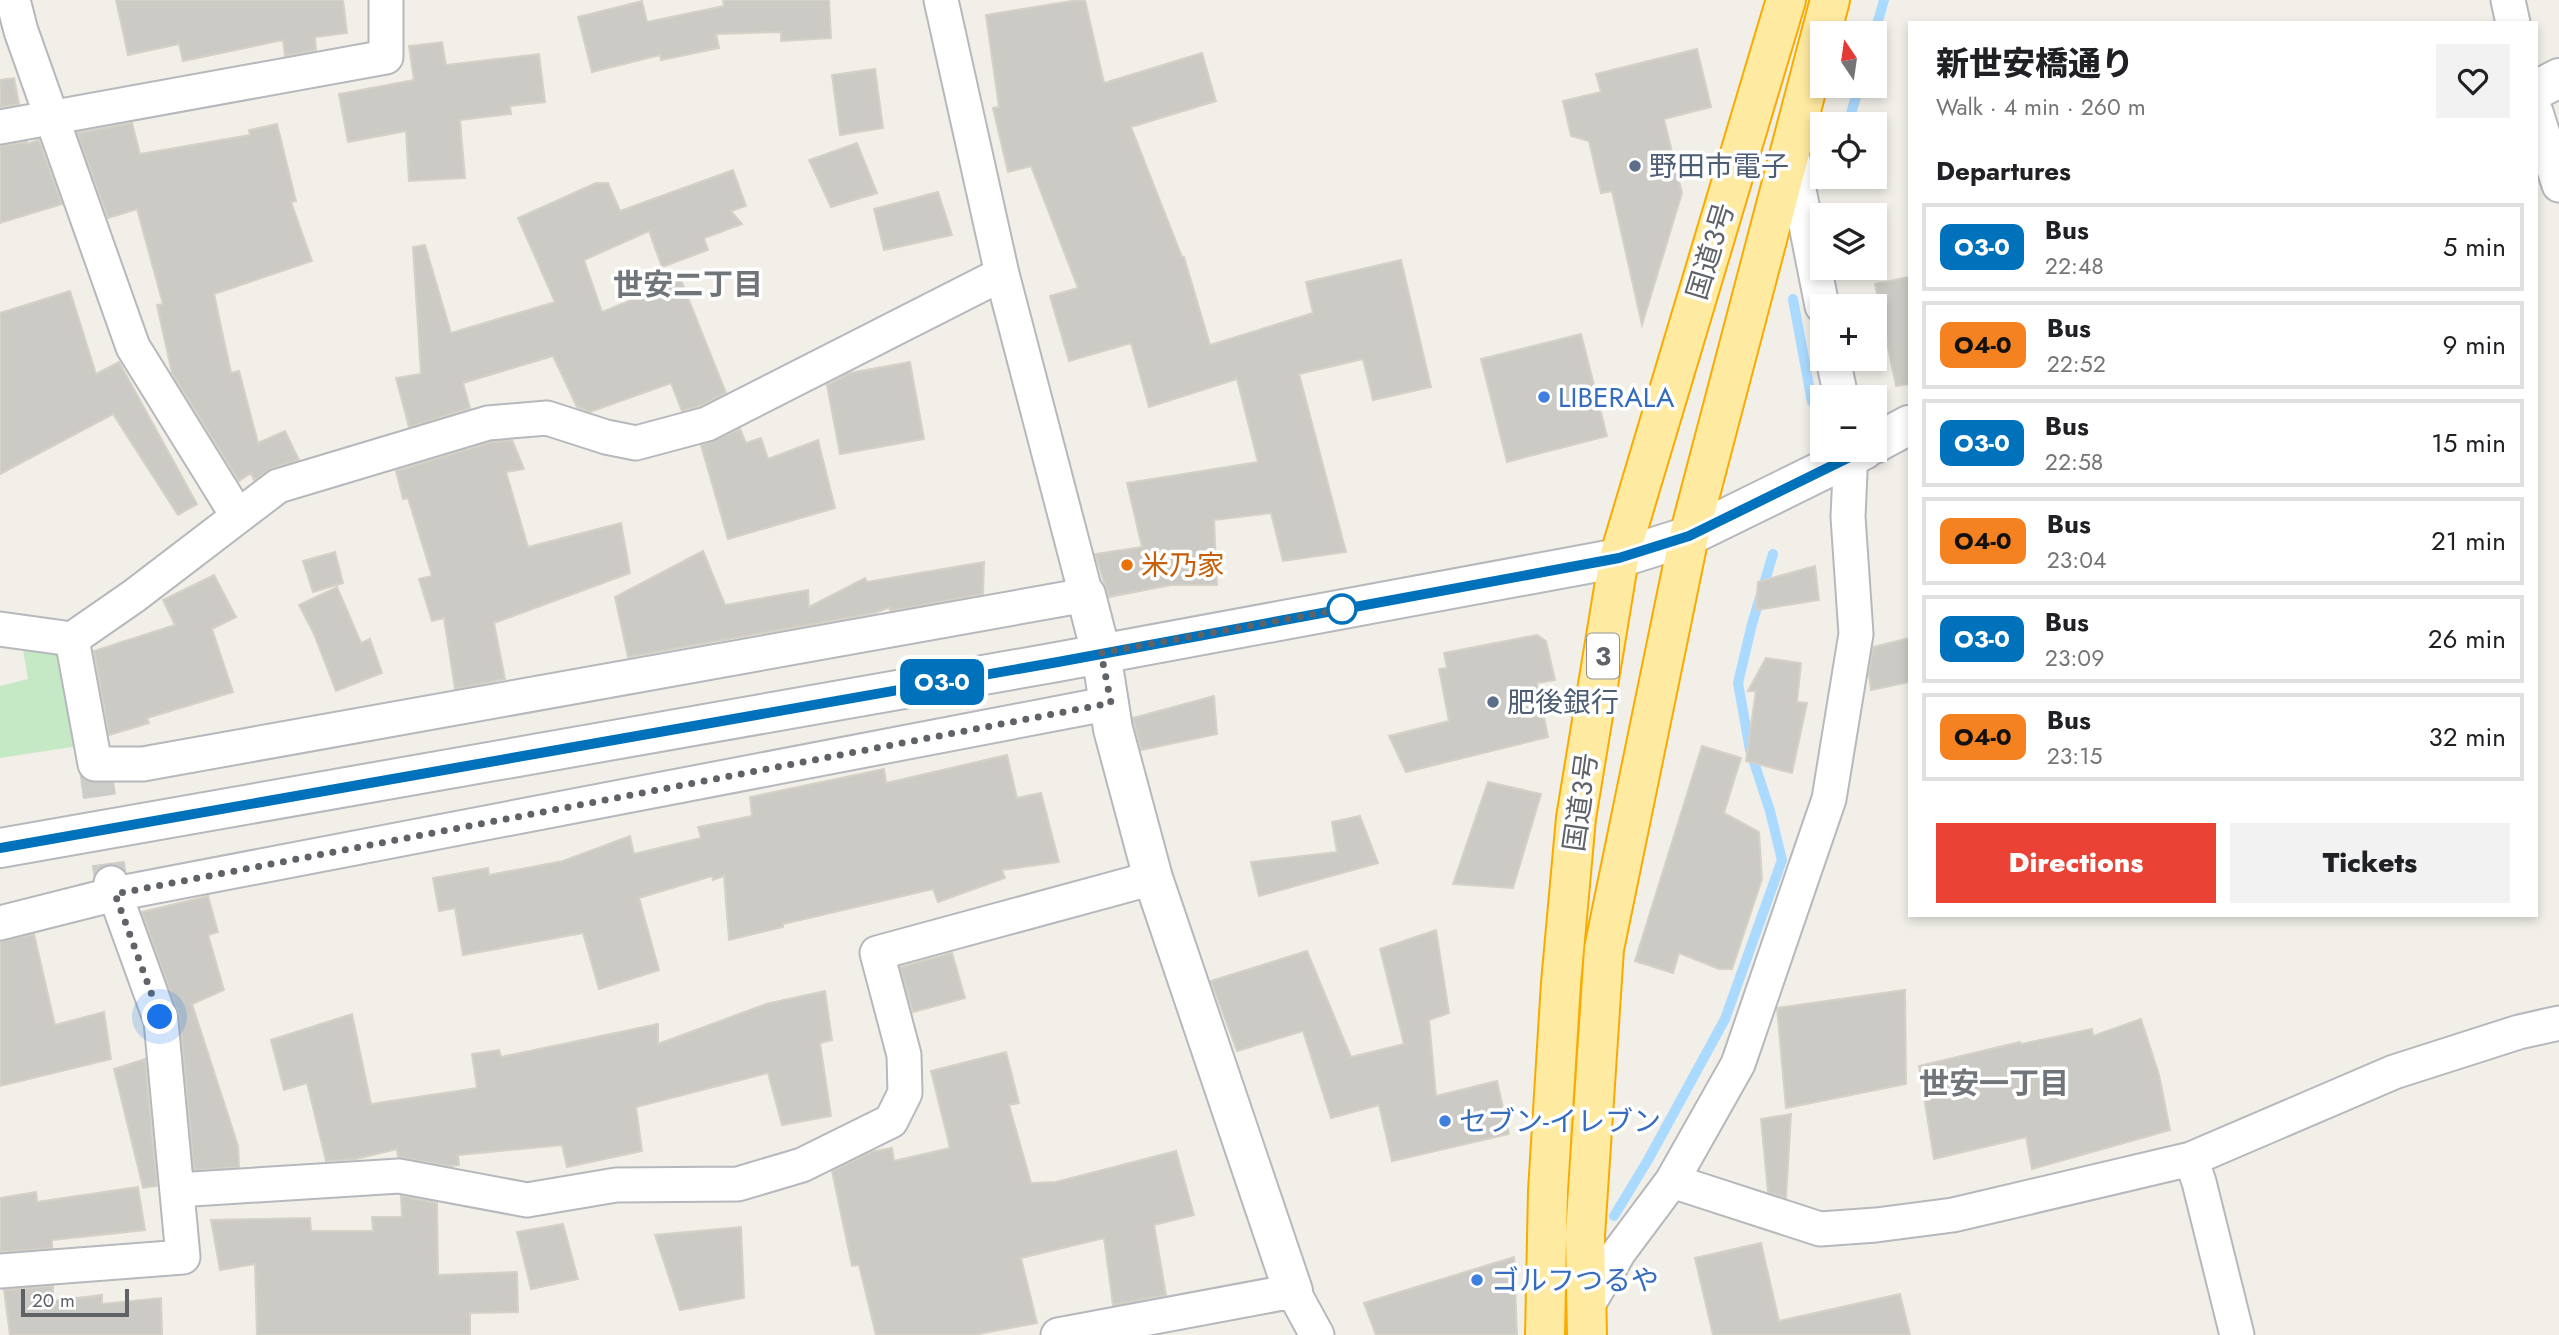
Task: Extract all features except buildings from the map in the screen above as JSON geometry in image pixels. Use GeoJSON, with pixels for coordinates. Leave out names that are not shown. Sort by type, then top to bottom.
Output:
{"type":"FeatureCollection","features":[{"type":"Feature","properties":{"kind":"highway","name":"国道3号"},"geometry":{"type":"LineString","coordinates":[[1545,1335],[1548,1191],[1561,983],[1576,818],[1619,558],[1786,0]]}},
{"type":"Feature","properties":{"kind":"highway","name":"国道3号"},"geometry":{"type":"LineString","coordinates":[[1586,1322],[1586,1235],[1604,949],[1689,536],[1830,0]]}},
{"type":"Feature","properties":{"kind":"street"},"geometry":{"type":"LineString","coordinates":[[13,0],[21,32],[133,347],[237,515]]}},
{"type":"Feature","properties":{"kind":"street"},"geometry":{"type":"LineString","coordinates":[[0,127],[386,57],[386,0]]}},
{"type":"Feature","properties":{"kind":"street"},"geometry":{"type":"LineString","coordinates":[[941,0],[1002,274],[1101,653],[1113,729],[1153,878],[1293,1291],[1317,1335]]}},
{"type":"Feature","properties":{"kind":"street"},"geometry":{"type":"LineString","coordinates":[[2508,0],[2513,21]]}},
{"type":"Feature","properties":{"kind":"street"},"geometry":{"type":"LineString","coordinates":[[2538,89],[2559,78]]}},
{"type":"Feature","properties":{"kind":"street"},"geometry":{"type":"LineString","coordinates":[[2538,119],[2559,185]]}},
{"type":"Feature","properties":{"kind":"street"},"geometry":{"type":"LineString","coordinates":[[1791,149],[1820,294]]}},
{"type":"Feature","properties":{"kind":"street"},"geometry":{"type":"LineString","coordinates":[[0,629],[72,639],[134,596],[278,486],[488,423],[547,418],[606,438],[636,443],[707,424],[1002,274]]}},
{"type":"Feature","properties":{"kind":"street"},"geometry":{"type":"LineString","coordinates":[[1887,436],[1908,426]]}},
{"type":"Feature","properties":{"kind":"street"},"geometry":{"type":"LineString","coordinates":[[0,848],[1101,653],[1619,558],[1689,536],[1836,462]]}},
{"type":"Feature","properties":{"kind":"street"},"geometry":{"type":"LineString","coordinates":[[1586,1322],[1619,1252],[1672,1181],[1738,1064],[1829,799],[1856,634],[1848,517],[1858,462]]}},
{"type":"Feature","properties":{"kind":"street"},"geometry":{"type":"LineString","coordinates":[[72,639],[95,765],[144,764],[1086,595]]}},
{"type":"Feature","properties":{"kind":"street"},"geometry":{"type":"LineString","coordinates":[[0,923],[113,888],[1111,703]]}},
{"type":"Feature","properties":{"kind":"street"},"geometry":{"type":"LineString","coordinates":[[177,1190],[399,1176],[527,1200],[616,1185],[738,1184],[802,1165],[891,1121],[905,1093],[904,1055],[877,953],[1153,878]]}},
{"type":"Feature","properties":{"kind":"street"},"geometry":{"type":"LineString","coordinates":[[0,1271],[183,1256],[161,1021],[113,888]]}},
{"type":"Feature","properties":{"kind":"street"},"geometry":{"type":"LineString","coordinates":[[1672,1181],[1820,1229],[1953,1215],[2192,1159],[2394,1072],[2519,1032],[2559,1023]]}},
{"type":"Feature","properties":{"kind":"street"},"geometry":{"type":"LineString","coordinates":[[2192,1159],[2237,1335]]}},
{"type":"Feature","properties":{"kind":"street"},"geometry":{"type":"LineString","coordinates":[[1058,1335],[1293,1291]]}},
{"type":"Feature","properties":{"kind":"green space"},"geometry":{"type":"Polygon","coordinates":[[[20,632],[72,639],[91,744],[0,758],[0,686],[28,679],[20,632]]]}},
{"type":"Feature","properties":{"kind":"waterway"},"geometry":{"type":"LineString","coordinates":[[1878,21],[1884,0]]}},
{"type":"Feature","properties":{"kind":"waterway"},"geometry":{"type":"LineString","coordinates":[[1851,112],[1856,98]]}},
{"type":"Feature","properties":{"kind":"waterway"},"geometry":{"type":"LineString","coordinates":[[1793,299],[1810,391]]}},
{"type":"Feature","properties":{"kind":"waterway"},"geometry":{"type":"LineString","coordinates":[[1614,1216],[1648,1160],[1725,1019],[1782,860],[1770,811],[1750,750],[1738,683],[1773,554]]}},
{"type":"Feature","properties":{"kind":"tunnel"},"geometry":{"type":"LineString","coordinates":[[95,764],[111,883]]}},
{"type":"Feature","properties":{"kind":"bus line","name":"O3-0"},"geometry":{"type":"LineString","coordinates":[[0,848],[1058,662],[1619,558],[1689,536],[1840,462]]}},
{"type":"Feature","properties":{"kind":"place","name":"野田市電子"},"geometry":{"type":"Point","coordinates":[1635,166]}},
{"type":"Feature","properties":{"kind":"place","name":"LIBERALA"},"geometry":{"type":"Point","coordinates":[1544,397]}},
{"type":"Feature","properties":{"kind":"place","name":"米乃家"},"geometry":{"type":"Point","coordinates":[1127,565]}},
{"type":"Feature","properties":{"kind":"place","name":"肥後銀行"},"geometry":{"type":"Point","coordinates":[1493,702]}},
{"type":"Feature","properties":{"kind":"place","name":"セブン-イレブン"},"geometry":{"type":"Point","coordinates":[1445,1121]}},
{"type":"Feature","properties":{"kind":"place","name":"ゴルフつるや"},"geometry":{"type":"Point","coordinates":[1477,1280]}},
{"type":"Feature","properties":{"kind":"district","name":"世安二丁目"},"geometry":{"type":"Point","coordinates":[688,285]}},
{"type":"Feature","properties":{"kind":"district","name":"世安一丁目"},"geometry":{"type":"Point","coordinates":[1994,1084]}},
{"type":"Feature","properties":{"kind":"route"},"geometry":{"type":"LineString","coordinates":[[160,1017],[115,894],[1111,703],[1101,653],[1342,609]]}}]}
